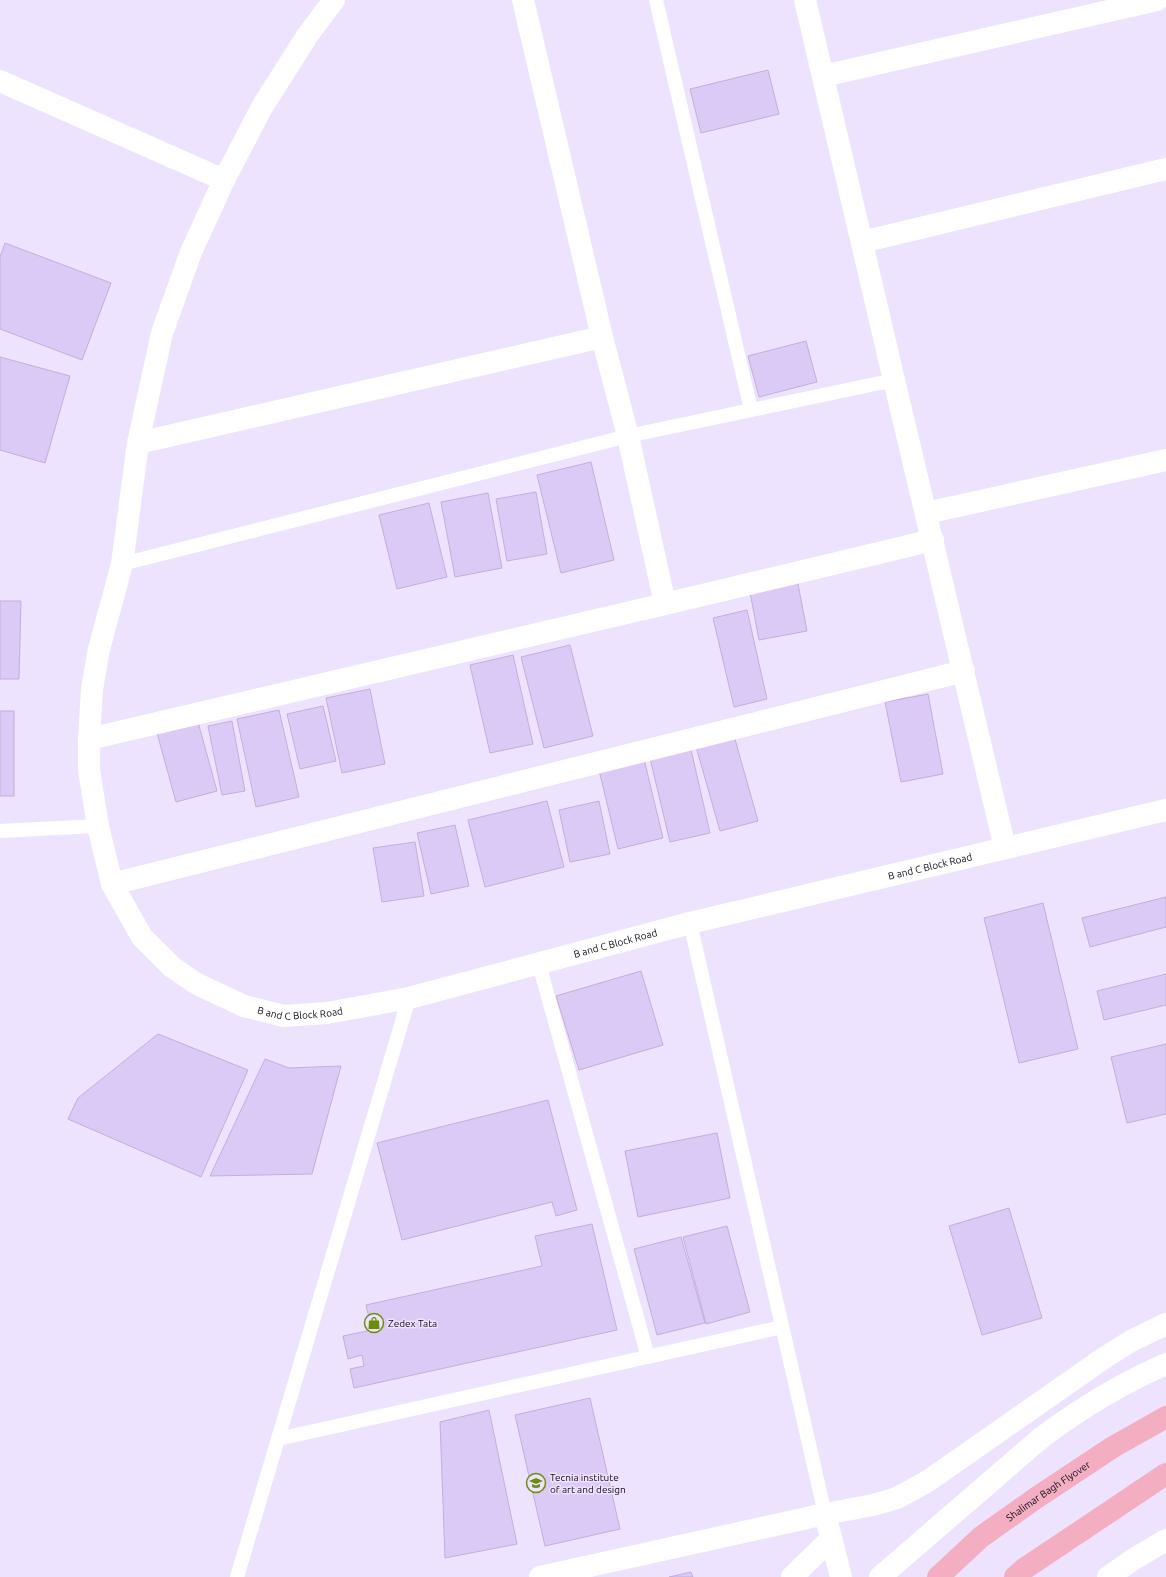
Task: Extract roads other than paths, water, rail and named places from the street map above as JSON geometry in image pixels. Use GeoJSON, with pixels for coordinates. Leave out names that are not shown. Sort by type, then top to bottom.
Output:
{"type":"FeatureCollection","features":[{"type":"Feature","properties":{"kind":"main road","name":"Shalimar Bagh Flyover"},"geometry":{"type":"LineString","coordinates":[[938,1577],[981,1537],[1018,1511],[1113,1447],[1166,1417]]}},
{"type":"Feature","properties":{"kind":"main road"},"geometry":{"type":"LineString","coordinates":[[1015,1577],[1024,1568],[1166,1474]]}},
{"type":"Feature","properties":{"kind":"street","name":"B and C Block Road"},"geometry":{"type":"LineString","coordinates":[[334,0],[307,36],[262,107],[224,180],[191,252],[162,333],[138,443],[122,564],[99,649],[92,688],[89,739],[90,770],[98,826],[112,884],[142,937],[172,967],[197,984],[244,1006],[284,1016],[327,1013],[409,998],[690,923],[1166,810]]}},
{"type":"Feature","properties":{"kind":"street"},"geometry":{"type":"LineString","coordinates":[[523,0],[602,337],[628,436],[666,604]]}},
{"type":"Feature","properties":{"kind":"street"},"geometry":{"type":"LineString","coordinates":[[805,0],[1005,848]]}},
{"type":"Feature","properties":{"kind":"street"},"geometry":{"type":"LineString","coordinates":[[823,76],[1158,0]]}},
{"type":"Feature","properties":{"kind":"street"},"geometry":{"type":"LineString","coordinates":[[0,81],[224,180]]}},
{"type":"Feature","properties":{"kind":"street"},"geometry":{"type":"LineString","coordinates":[[862,242],[1166,169]]}},
{"type":"Feature","properties":{"kind":"street"},"geometry":{"type":"LineString","coordinates":[[138,443],[602,337]]}},
{"type":"Feature","properties":{"kind":"street"},"geometry":{"type":"LineString","coordinates":[[926,513],[1166,460]]}},
{"type":"Feature","properties":{"kind":"street"},"geometry":{"type":"LineString","coordinates":[[89,739],[933,540]]}},
{"type":"Feature","properties":{"kind":"street"},"geometry":{"type":"LineString","coordinates":[[112,884],[964,672]]}},
{"type":"Feature","properties":{"kind":"street"},"geometry":{"type":"LineString","coordinates":[[540,1577],[825,1514],[873,1505],[897,1498],[912,1491],[1104,1358],[1131,1341],[1166,1324]]}},
{"type":"Feature","properties":{"kind":"street"},"geometry":{"type":"LineString","coordinates":[[880,1577],[1059,1424],[1095,1402],[1166,1364]]}},
{"type":"Feature","properties":{"kind":"street"},"geometry":{"type":"LineString","coordinates":[[825,1514],[841,1577]]}},
{"type":"Feature","properties":{"kind":"street"},"geometry":{"type":"LineString","coordinates":[[792,1577],[831,1539]]}},
{"type":"Feature","properties":{"kind":"street"},"geometry":{"type":"LineString","coordinates":[[1108,1577],[1166,1540]]}},
{"type":"Feature","properties":{"kind":"lane"},"geometry":{"type":"LineString","coordinates":[[656,0],[750,410]]}},
{"type":"Feature","properties":{"kind":"lane"},"geometry":{"type":"LineString","coordinates":[[122,564],[628,436],[894,380]]}},
{"type":"Feature","properties":{"kind":"lane"},"geometry":{"type":"LineString","coordinates":[[0,831],[98,826]]}},
{"type":"Feature","properties":{"kind":"lane"},"geometry":{"type":"LineString","coordinates":[[690,923],[825,1514]]}},
{"type":"Feature","properties":{"kind":"lane"},"geometry":{"type":"LineString","coordinates":[[539,964],[648,1357]]}},
{"type":"Feature","properties":{"kind":"lane"},"geometry":{"type":"LineString","coordinates":[[237,1577],[409,998]]}},
{"type":"Feature","properties":{"kind":"lane"},"geometry":{"type":"LineString","coordinates":[[278,1439],[782,1327]]}},
{"type":"Feature","properties":{"kind":"place","name":"Zedex Tata"},"geometry":{"type":"Point","coordinates":[374,1323]}},
{"type":"Feature","properties":{"kind":"place","name":"Tecnia institute of art and design"},"geometry":{"type":"Point","coordinates":[536,1483]}}]}
